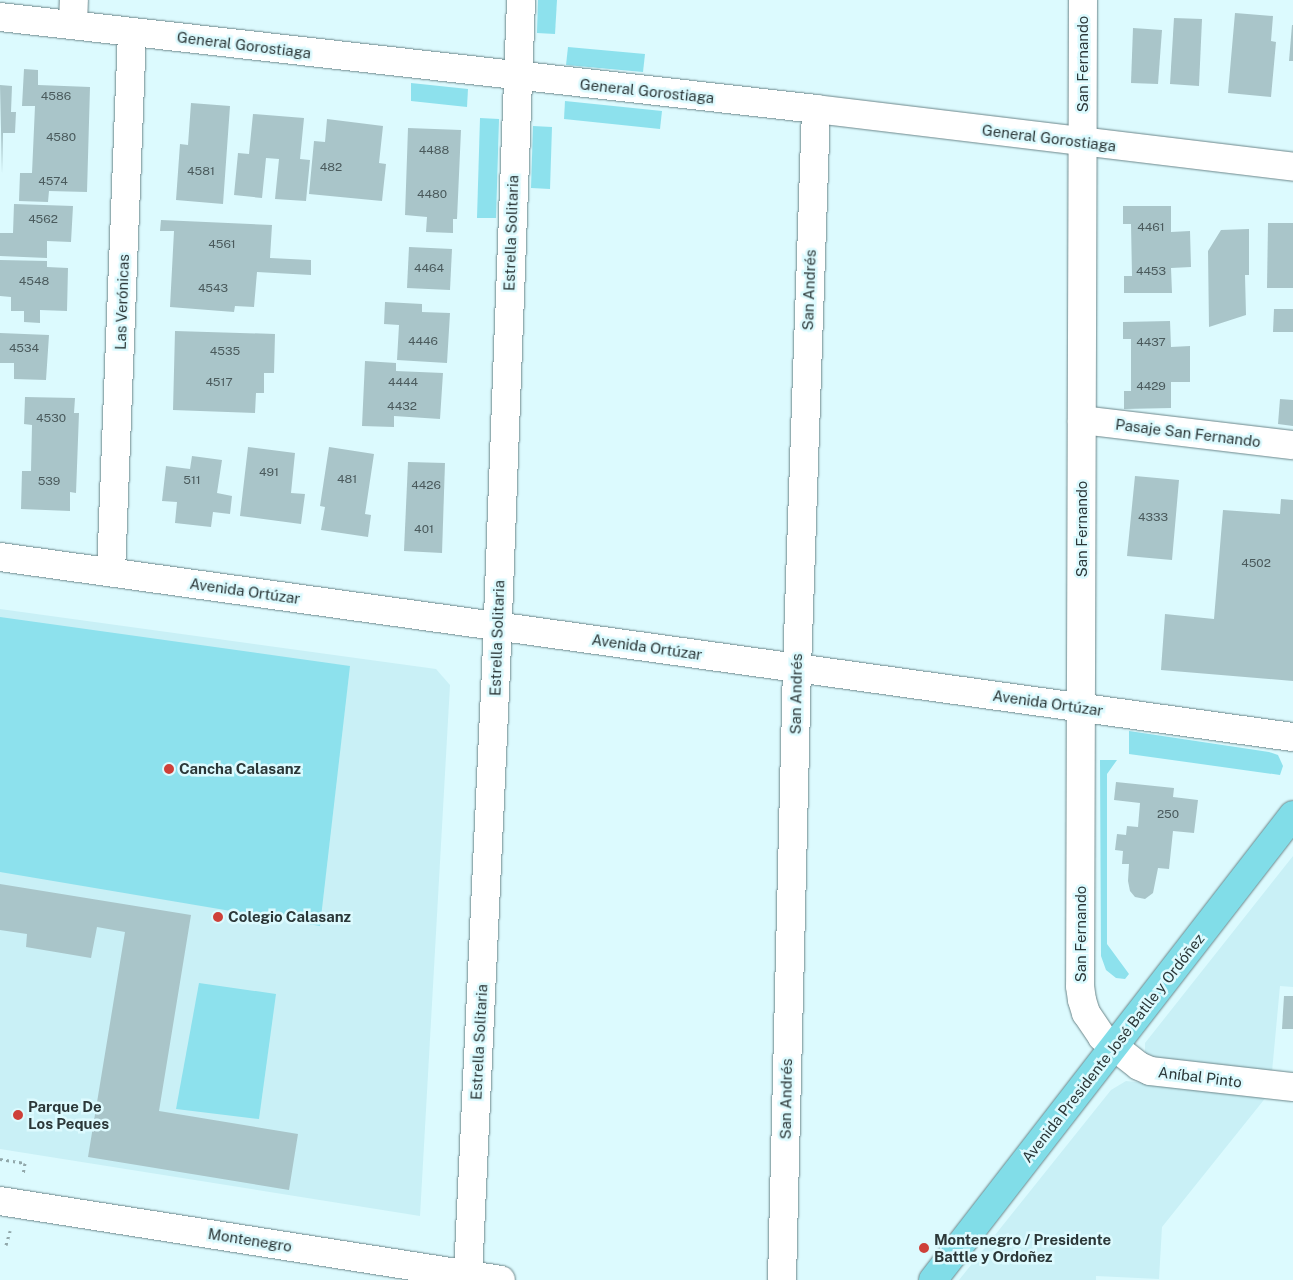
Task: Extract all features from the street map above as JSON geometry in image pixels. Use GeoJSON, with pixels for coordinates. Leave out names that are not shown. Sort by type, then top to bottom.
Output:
{"type":"FeatureCollection","features":[{"type":"Feature","properties":{"kind":"main road","name":"Avenida Presidente José Batlle y Ordóñez"},"geometry":{"type":"LineString","coordinates":[[933,1280],[1293,815]]}},
{"type":"Feature","properties":{"kind":"street","name":"Estrella Solitaria"},"geometry":{"type":"LineString","coordinates":[[468,1275],[497,626],[521,0]]}},
{"type":"Feature","properties":{"kind":"street","name":"San Fernando"},"geometry":{"type":"LineString","coordinates":[[1083,0],[1080,986],[1086,1013],[1092,1025],[1114,1047]]}},
{"type":"Feature","properties":{"kind":"street","name":"General Gorostiaga"},"geometry":{"type":"LineString","coordinates":[[0,17],[73,12],[132,32],[816,109],[1082,143],[1293,167]]}},
{"type":"Feature","properties":{"kind":"street","name":"Las Verónicas"},"geometry":{"type":"LineString","coordinates":[[112,572],[132,32]]}},
{"type":"Feature","properties":{"kind":"street","name":"San Andrés"},"geometry":{"type":"LineString","coordinates":[[782,1280],[797,668],[816,109]]}},
{"type":"Feature","properties":{"kind":"street","name":"Pasaje San Fernando"},"geometry":{"type":"LineString","coordinates":[[1082,420],[1293,445]]}},
{"type":"Feature","properties":{"kind":"street","name":"Avenida Ortúzar"},"geometry":{"type":"LineString","coordinates":[[0,557],[1293,737]]}},
{"type":"Feature","properties":{"kind":"street","name":"Aníbal Pinto"},"geometry":{"type":"LineString","coordinates":[[1114,1047],[1139,1066],[1150,1071],[1293,1087]]}},
{"type":"Feature","properties":{"kind":"street","name":"Montenegro"},"geometry":{"type":"LineString","coordinates":[[0,1201],[501,1280]]}},
{"type":"Feature","properties":{"kind":"path"},"geometry":{"type":"LineString","coordinates":[[0,1159],[25,1163]]}},
{"type":"Feature","properties":{"kind":"shaded area"},"geometry":{"type":"Polygon","coordinates":[[[538,0],[557,0],[555,34],[537,33],[538,0]]]}},
{"type":"Feature","properties":{"kind":"shaded area"},"geometry":{"type":"Polygon","coordinates":[[[568,47],[645,54],[643,72],[566,65],[568,47]]]}},
{"type":"Feature","properties":{"kind":"shaded area"},"geometry":{"type":"Polygon","coordinates":[[[411,83],[468,89],[467,107],[411,101],[411,83]]]}},
{"type":"Feature","properties":{"kind":"shaded area"},"geometry":{"type":"Polygon","coordinates":[[[565,101],[662,111],[660,129],[564,119],[565,101]]]}},
{"type":"Feature","properties":{"kind":"shaded area"},"geometry":{"type":"Polygon","coordinates":[[[480,118],[499,119],[496,218],[477,218],[480,118]]]}},
{"type":"Feature","properties":{"kind":"shaded area"},"geometry":{"type":"Polygon","coordinates":[[[533,126],[552,127],[550,189],[531,188],[533,126]]]}},
{"type":"Feature","properties":{"kind":"shaded area","name":"Colegio Calasanz"},"geometry":{"type":"Polygon","coordinates":[[[0,609],[436,669],[450,685],[420,1216],[0,1149],[0,609]]]}},
{"type":"Feature","properties":{"kind":"shaded area","name":"Cancha Calasanz"},"geometry":{"type":"Polygon","coordinates":[[[0,617],[350,666],[320,926],[0,872],[0,617]]]}},
{"type":"Feature","properties":{"kind":"shaded area"},"geometry":{"type":"Polygon","coordinates":[[[1129,731],[1269,752],[1278,755],[1283,766],[1280,775],[1129,754],[1129,731]]]}},
{"type":"Feature","properties":{"kind":"shaded area"},"geometry":{"type":"Polygon","coordinates":[[[1100,760],[1117,760],[1107,774],[1107,944],[1129,974],[1125,979],[1116,978],[1106,970],[1101,956],[1100,760]]]}},
{"type":"Feature","properties":{"kind":"shaded area"},"geometry":{"type":"Polygon","coordinates":[[[1293,856],[1293,987],[1280,986],[1272,1072],[1153,1060],[1145,1055],[1145,1043],[1293,856]]]}},
{"type":"Feature","properties":{"kind":"shaded area"},"geometry":{"type":"Polygon","coordinates":[[[199,983],[276,994],[259,1119],[176,1109],[199,983]]]}},
{"type":"Feature","properties":{"kind":"shaded area"},"geometry":{"type":"Polygon","coordinates":[[[1126,1081],[1267,1096],[1162,1227],[1159,1279],[1096,1276],[1096,1280],[959,1280],[1111,1090],[1126,1081]]]}},
{"type":"Feature","properties":{"kind":"building"},"geometry":{"type":"Polygon","coordinates":[[[1235,13],[1273,16],[1271,41],[1276,42],[1271,97],[1228,93],[1235,13]]]}},
{"type":"Feature","properties":{"kind":"building"},"geometry":{"type":"Polygon","coordinates":[[[1174,18],[1202,19],[1199,86],[1170,84],[1174,18]]]}},
{"type":"Feature","properties":{"kind":"building"},"geometry":{"type":"Polygon","coordinates":[[[1292,25],[1293,61],[1289,61],[1292,25]]]}},
{"type":"Feature","properties":{"kind":"building"},"geometry":{"type":"Polygon","coordinates":[[[1133,28],[1162,30],[1158,84],[1131,83],[1133,28]]]}},
{"type":"Feature","properties":{"kind":"building"},"geometry":{"type":"Polygon","coordinates":[[[24,69],[38,70],[38,85],[90,87],[87,192],[49,191],[48,202],[19,201],[20,173],[32,173],[35,106],[22,106],[24,69]]]}},
{"type":"Feature","properties":{"kind":"building"},"geometry":{"type":"Polygon","coordinates":[[[0,85],[12,86],[11,112],[16,112],[15,133],[3,133],[2,174],[0,85]]]}},
{"type":"Feature","properties":{"kind":"building"},"geometry":{"type":"Polygon","coordinates":[[[191,103],[230,106],[223,204],[176,200],[180,144],[188,145],[191,103]]]}},
{"type":"Feature","properties":{"kind":"building"},"geometry":{"type":"Polygon","coordinates":[[[253,114],[304,118],[300,159],[310,160],[306,201],[275,199],[279,159],[266,158],[262,198],[234,195],[238,153],[249,154],[253,114]]]}},
{"type":"Feature","properties":{"kind":"building"},"geometry":{"type":"Polygon","coordinates":[[[327,119],[383,126],[379,163],[386,164],[382,201],[309,194],[314,141],[325,142],[327,119]]]}},
{"type":"Feature","properties":{"kind":"building"},"geometry":{"type":"Polygon","coordinates":[[[408,128],[461,130],[457,219],[453,219],[453,233],[426,232],[427,217],[405,215],[408,128]]]}},
{"type":"Feature","properties":{"kind":"building"},"geometry":{"type":"Polygon","coordinates":[[[14,204],[73,206],[71,242],[47,241],[47,258],[0,256],[0,233],[13,233],[14,204]]]}},
{"type":"Feature","properties":{"kind":"building"},"geometry":{"type":"Polygon","coordinates":[[[1123,206],[1171,206],[1171,232],[1190,231],[1191,267],[1171,268],[1172,293],[1124,293],[1124,276],[1132,276],[1131,224],[1123,224],[1123,206]]]}},
{"type":"Feature","properties":{"kind":"building"},"geometry":{"type":"Polygon","coordinates":[[[161,220],[272,225],[270,258],[311,260],[311,275],[257,272],[254,307],[235,306],[234,312],[170,307],[174,231],[160,231],[161,220]]]}},
{"type":"Feature","properties":{"kind":"building"},"geometry":{"type":"Polygon","coordinates":[[[1268,223],[1293,223],[1293,288],[1267,288],[1268,223]]]}},
{"type":"Feature","properties":{"kind":"building"},"geometry":{"type":"Polygon","coordinates":[[[1249,229],[1249,275],[1245,275],[1246,315],[1209,327],[1208,251],[1221,230],[1249,229]]]}},
{"type":"Feature","properties":{"kind":"building"},"geometry":{"type":"Polygon","coordinates":[[[409,247],[452,249],[450,290],[407,288],[409,247]]]}},
{"type":"Feature","properties":{"kind":"building"},"geometry":{"type":"Polygon","coordinates":[[[0,260],[47,261],[47,267],[68,268],[67,311],[40,310],[40,323],[24,322],[24,311],[11,311],[11,297],[0,296],[0,260]]]}},
{"type":"Feature","properties":{"kind":"building"},"geometry":{"type":"Polygon","coordinates":[[[385,302],[422,304],[422,312],[450,313],[447,363],[397,360],[399,325],[384,324],[385,302]]]}},
{"type":"Feature","properties":{"kind":"building"},"geometry":{"type":"Polygon","coordinates":[[[1274,309],[1293,309],[1293,332],[1273,332],[1274,309]]]}},
{"type":"Feature","properties":{"kind":"building"},"geometry":{"type":"Polygon","coordinates":[[[1170,321],[1171,347],[1190,346],[1190,382],[1171,382],[1171,408],[1124,409],[1124,391],[1131,391],[1131,339],[1123,339],[1123,322],[1170,321]]]}},
{"type":"Feature","properties":{"kind":"building"},"geometry":{"type":"Polygon","coordinates":[[[175,331],[275,334],[274,373],[264,373],[264,393],[256,393],[255,413],[173,410],[175,331]]]}},
{"type":"Feature","properties":{"kind":"building"},"geometry":{"type":"Polygon","coordinates":[[[0,333],[49,335],[46,380],[14,379],[14,363],[0,363],[0,333]]]}},
{"type":"Feature","properties":{"kind":"building"},"geometry":{"type":"Polygon","coordinates":[[[365,361],[396,363],[396,371],[443,373],[440,419],[394,416],[394,427],[362,426],[365,361]]]}},
{"type":"Feature","properties":{"kind":"building"},"geometry":{"type":"Polygon","coordinates":[[[25,397],[75,398],[74,413],[79,413],[76,493],[70,492],[70,511],[21,509],[22,471],[31,471],[32,425],[24,424],[25,397]]]}},
{"type":"Feature","properties":{"kind":"building"},"geometry":{"type":"Polygon","coordinates":[[[1280,399],[1293,400],[1293,426],[1278,424],[1280,399]]]}},
{"type":"Feature","properties":{"kind":"building"},"geometry":{"type":"Polygon","coordinates":[[[248,447],[295,453],[291,493],[305,494],[301,524],[240,516],[248,447]]]}},
{"type":"Feature","properties":{"kind":"building"},"geometry":{"type":"Polygon","coordinates":[[[329,447],[374,454],[365,514],[371,515],[368,537],[321,530],[325,507],[320,506],[329,447]]]}},
{"type":"Feature","properties":{"kind":"building"},"geometry":{"type":"Polygon","coordinates":[[[192,456],[222,460],[217,493],[232,496],[230,514],[213,512],[211,527],[175,523],[177,502],[162,501],[166,466],[190,469],[192,456]]]}},
{"type":"Feature","properties":{"kind":"building"},"geometry":{"type":"Polygon","coordinates":[[[408,462],[445,463],[442,553],[404,551],[408,462]]]}},
{"type":"Feature","properties":{"kind":"building"},"geometry":{"type":"Polygon","coordinates":[[[1135,476],[1179,480],[1172,560],[1127,556],[1135,476]]]}},
{"type":"Feature","properties":{"kind":"building"},"geometry":{"type":"Polygon","coordinates":[[[1281,499],[1293,500],[1293,681],[1161,670],[1165,614],[1214,619],[1223,510],[1280,514],[1281,499]]]}},
{"type":"Feature","properties":{"kind":"building"},"geometry":{"type":"Polygon","coordinates":[[[1116,782],[1174,788],[1173,797],[1198,800],[1194,833],[1173,831],[1169,869],[1158,868],[1153,893],[1145,899],[1135,897],[1130,891],[1128,881],[1129,864],[1122,864],[1123,851],[1115,850],[1117,834],[1126,835],[1127,826],[1138,827],[1140,803],[1114,800],[1116,782]]]}},
{"type":"Feature","properties":{"kind":"building"},"geometry":{"type":"Polygon","coordinates":[[[0,884],[191,915],[159,1111],[298,1134],[289,1190],[88,1157],[125,932],[97,927],[91,958],[26,947],[27,934],[0,930],[0,884]]]}},
{"type":"Feature","properties":{"kind":"building"},"geometry":{"type":"Polygon","coordinates":[[[1284,996],[1293,996],[1293,1029],[1282,1029],[1284,996]]]}},
{"type":"Feature","properties":{"kind":"place","name":"Cancha Calasanz"},"geometry":{"type":"Point","coordinates":[169,769]}},
{"type":"Feature","properties":{"kind":"place","name":"Colegio Calasanz"},"geometry":{"type":"Point","coordinates":[218,917]}},
{"type":"Feature","properties":{"kind":"place","name":"Parque De Los Peques"},"geometry":{"type":"Point","coordinates":[18,1115]}},
{"type":"Feature","properties":{"kind":"place","name":"Montenegro / Presidente Battle y Ordoñez"},"geometry":{"type":"Point","coordinates":[924,1248]}}]}
